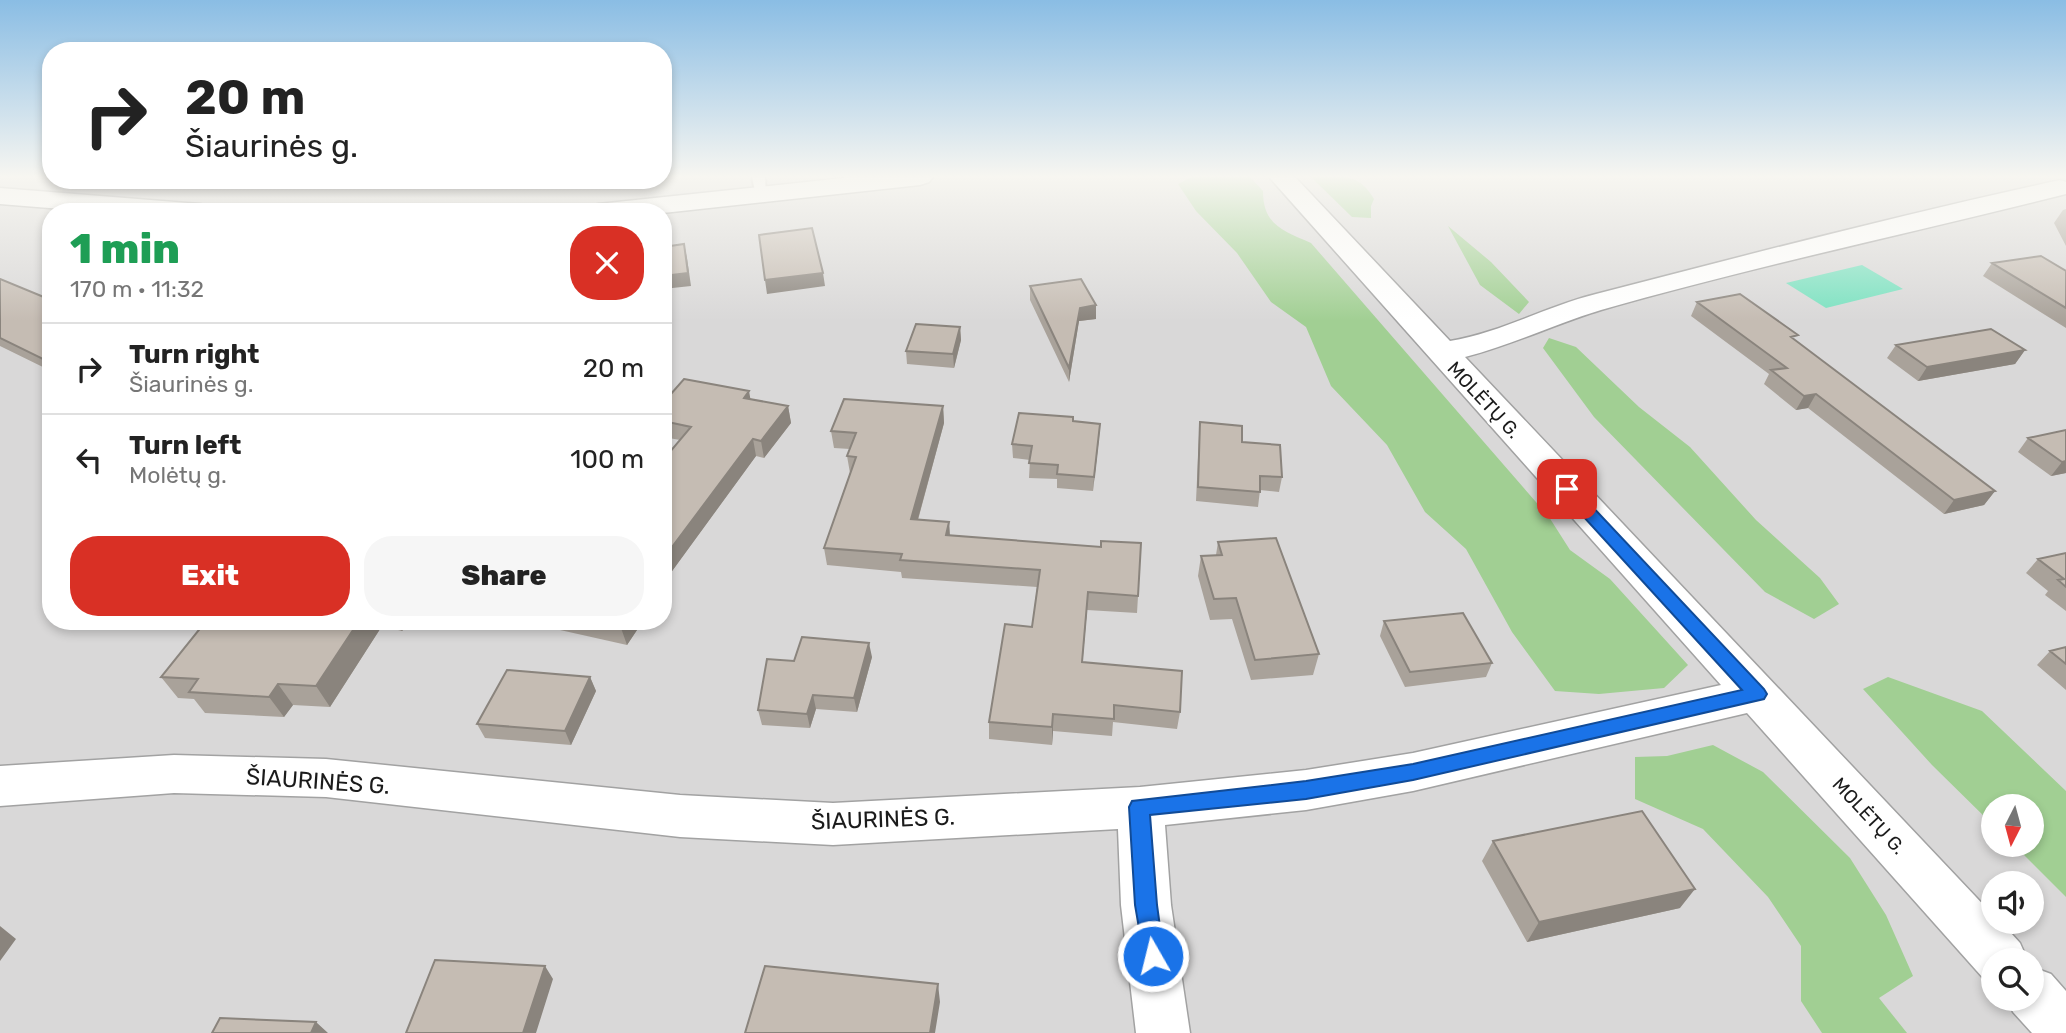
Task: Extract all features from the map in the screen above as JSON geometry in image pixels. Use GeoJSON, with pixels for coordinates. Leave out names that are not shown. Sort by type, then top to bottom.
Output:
{"type":"FeatureCollection","features":[{"type":"Feature","properties":{"kind":"street","name":"MOLĖTŲ G."},"geometry":{"type":"LineString","coordinates":[[1325,225],[1990,948]]}},
{"type":"Feature","properties":{"kind":"street"},"geometry":{"type":"LineString","coordinates":[[1440,352],[1492,341],[1564,311],[1899,225]]}},
{"type":"Feature","properties":{"kind":"street","name":"ŠIAURINĖS G."},"geometry":{"type":"LineString","coordinates":[[0,786],[174,774],[326,778],[680,816],[833,824],[1140,807],[1306,790],[1413,772],[1758,694]]}},
{"type":"Feature","properties":{"kind":"street"},"geometry":{"type":"LineString","coordinates":[[1140,807],[1146,905],[1163,1033]]}},
{"type":"Feature","properties":{"kind":"street"},"geometry":{"type":"LineString","coordinates":[[2044,1006],[2066,1031]]}},
{"type":"Feature","properties":{"kind":"shaded area"},"geometry":{"type":"Polygon","coordinates":[[[0,225],[42,225],[42,630],[672,630],[672,225],[2066,225],[2066,1033],[0,1033],[0,225]]]}},
{"type":"Feature","properties":{"kind":"green space"},"geometry":{"type":"Polygon","coordinates":[[[1210,225],[1276,225],[1311,243],[1549,517],[1570,550],[1610,579],[1688,665],[1664,688],[1599,694],[1555,691],[1512,632],[1466,549],[1425,512],[1387,445],[1331,386],[1306,327],[1271,302],[1237,253],[1210,225]]]}},
{"type":"Feature","properties":{"kind":"green space"},"geometry":{"type":"Polygon","coordinates":[[[1448,226],[1491,262],[1529,302],[1519,314],[1480,285],[1448,226]]]}},
{"type":"Feature","properties":{"kind":"green space"},"geometry":{"type":"Polygon","coordinates":[[[1862,265],[1903,289],[1826,308],[1786,283],[1862,265]]]}},
{"type":"Feature","properties":{"kind":"green space"},"geometry":{"type":"Polygon","coordinates":[[[1549,338],[1576,347],[1639,407],[1690,447],[1756,520],[1820,578],[1839,604],[1814,619],[1765,592],[1594,417],[1543,348],[1549,338]]]}},
{"type":"Feature","properties":{"kind":"green space"},"geometry":{"type":"Polygon","coordinates":[[[1888,677],[1982,711],[2066,791],[2066,897],[2044,875],[2044,871],[2040,871],[2027,858],[2044,858],[2044,794],[1981,794],[1981,813],[1932,765],[1863,689],[1888,677]]]}},
{"type":"Feature","properties":{"kind":"green space"},"geometry":{"type":"Polygon","coordinates":[[[1713,745],[1763,772],[1850,858],[1886,915],[1913,976],[1879,998],[1907,1033],[1822,1033],[1801,1001],[1801,946],[1768,897],[1703,829],[1635,799],[1635,757],[1667,756],[1713,745]]]}},
{"type":"Feature","properties":{"kind":"building"},"geometry":{"type":"Polygon","coordinates":[[[812,228],[823,273],[765,280],[759,235],[812,228]]]}},
{"type":"Feature","properties":{"kind":"building"},"geometry":{"type":"Polygon","coordinates":[[[684,244],[688,273],[672,275],[672,246],[684,244]]]}},
{"type":"Feature","properties":{"kind":"building"},"geometry":{"type":"Polygon","coordinates":[[[2041,256],[2066,271],[2066,308],[1992,263],[2041,256]]]}},
{"type":"Feature","properties":{"kind":"building"},"geometry":{"type":"Polygon","coordinates":[[[0,279],[42,296],[42,359],[0,338],[0,279]]]}},
{"type":"Feature","properties":{"kind":"building"},"geometry":{"type":"Polygon","coordinates":[[[1081,279],[1096,305],[1080,308],[1069,368],[1030,286],[1081,279]]]}},
{"type":"Feature","properties":{"kind":"building"},"geometry":{"type":"Polygon","coordinates":[[[1740,294],[1798,335],[1791,337],[1995,491],[1954,500],[1816,394],[1804,396],[1771,370],[1787,368],[1697,302],[1740,294]]]}},
{"type":"Feature","properties":{"kind":"building"},"geometry":{"type":"Polygon","coordinates":[[[916,324],[960,327],[953,354],[906,351],[916,324]]]}},
{"type":"Feature","properties":{"kind":"building"},"geometry":{"type":"Polygon","coordinates":[[[1991,329],[2025,350],[1927,367],[1896,345],[1991,329]]]}},
{"type":"Feature","properties":{"kind":"building"},"geometry":{"type":"Polygon","coordinates":[[[684,379],[749,391],[744,398],[788,406],[761,441],[753,439],[672,547],[672,449],[691,427],[672,423],[672,393],[684,379]]]}},
{"type":"Feature","properties":{"kind":"building"},"geometry":{"type":"Polygon","coordinates":[[[844,399],[943,406],[911,519],[949,522],[946,535],[1101,547],[1101,541],[1141,543],[1138,596],[1088,592],[1082,662],[1182,671],[1180,712],[1114,705],[1114,719],[1053,714],[1052,727],[989,722],[1005,624],[1032,627],[1040,570],[900,560],[902,554],[824,548],[856,457],[847,456],[856,433],[831,431],[844,399]]]}},
{"type":"Feature","properties":{"kind":"building"},"geometry":{"type":"Polygon","coordinates":[[[1019,413],[1073,417],[1073,421],[1100,424],[1094,477],[1057,474],[1058,465],[1029,463],[1032,446],[1012,444],[1019,413]]]}},
{"type":"Feature","properties":{"kind":"building"},"geometry":{"type":"Polygon","coordinates":[[[1200,422],[1242,426],[1242,442],[1280,445],[1282,477],[1260,476],[1260,492],[1198,487],[1200,422]]]}},
{"type":"Feature","properties":{"kind":"building"},"geometry":{"type":"Polygon","coordinates":[[[2066,430],[2066,461],[2062,462],[2028,438],[2066,430]]]}},
{"type":"Feature","properties":{"kind":"building"},"geometry":{"type":"Polygon","coordinates":[[[1276,538],[1319,654],[1255,660],[1236,598],[1214,599],[1201,556],[1222,555],[1218,542],[1276,538]]]}},
{"type":"Feature","properties":{"kind":"building"},"geometry":{"type":"Polygon","coordinates":[[[2066,553],[2066,587],[2058,580],[2064,579],[2038,559],[2066,553]]]}},
{"type":"Feature","properties":{"kind":"building"},"geometry":{"type":"Polygon","coordinates":[[[1463,613],[1492,663],[1410,672],[1384,621],[1463,613]]]}},
{"type":"Feature","properties":{"kind":"building"},"geometry":{"type":"Polygon","coordinates":[[[199,630],[353,630],[316,686],[278,684],[269,697],[189,692],[198,679],[161,677],[199,630]]]}},
{"type":"Feature","properties":{"kind":"building"},"geometry":{"type":"Polygon","coordinates":[[[802,637],[869,643],[854,698],[813,695],[807,714],[758,710],[767,659],[794,661],[802,637]]]}},
{"type":"Feature","properties":{"kind":"building"},"geometry":{"type":"Polygon","coordinates":[[[2066,647],[2066,664],[2050,651],[2066,647]]]}},
{"type":"Feature","properties":{"kind":"building"},"geometry":{"type":"Polygon","coordinates":[[[507,670],[590,677],[565,731],[477,724],[507,670]]]}},
{"type":"Feature","properties":{"kind":"building"},"geometry":{"type":"Polygon","coordinates":[[[1642,811],[1695,889],[1539,922],[1493,841],[1642,811]]]}},
{"type":"Feature","properties":{"kind":"building"},"geometry":{"type":"Polygon","coordinates":[[[435,960],[545,966],[523,1033],[406,1033],[435,960]]]}},
{"type":"Feature","properties":{"kind":"building"},"geometry":{"type":"Polygon","coordinates":[[[765,966],[938,984],[930,1033],[745,1033],[765,966]]]}},
{"type":"Feature","properties":{"kind":"building"},"geometry":{"type":"Polygon","coordinates":[[[220,1018],[316,1022],[311,1033],[212,1033],[220,1018]]]}},
{"type":"Feature","properties":{"kind":"route"},"geometry":{"type":"LineString","coordinates":[[1153,956],[1146,905],[1140,807],[1306,790],[1413,772],[1758,694],[1567,489]]}}]}
